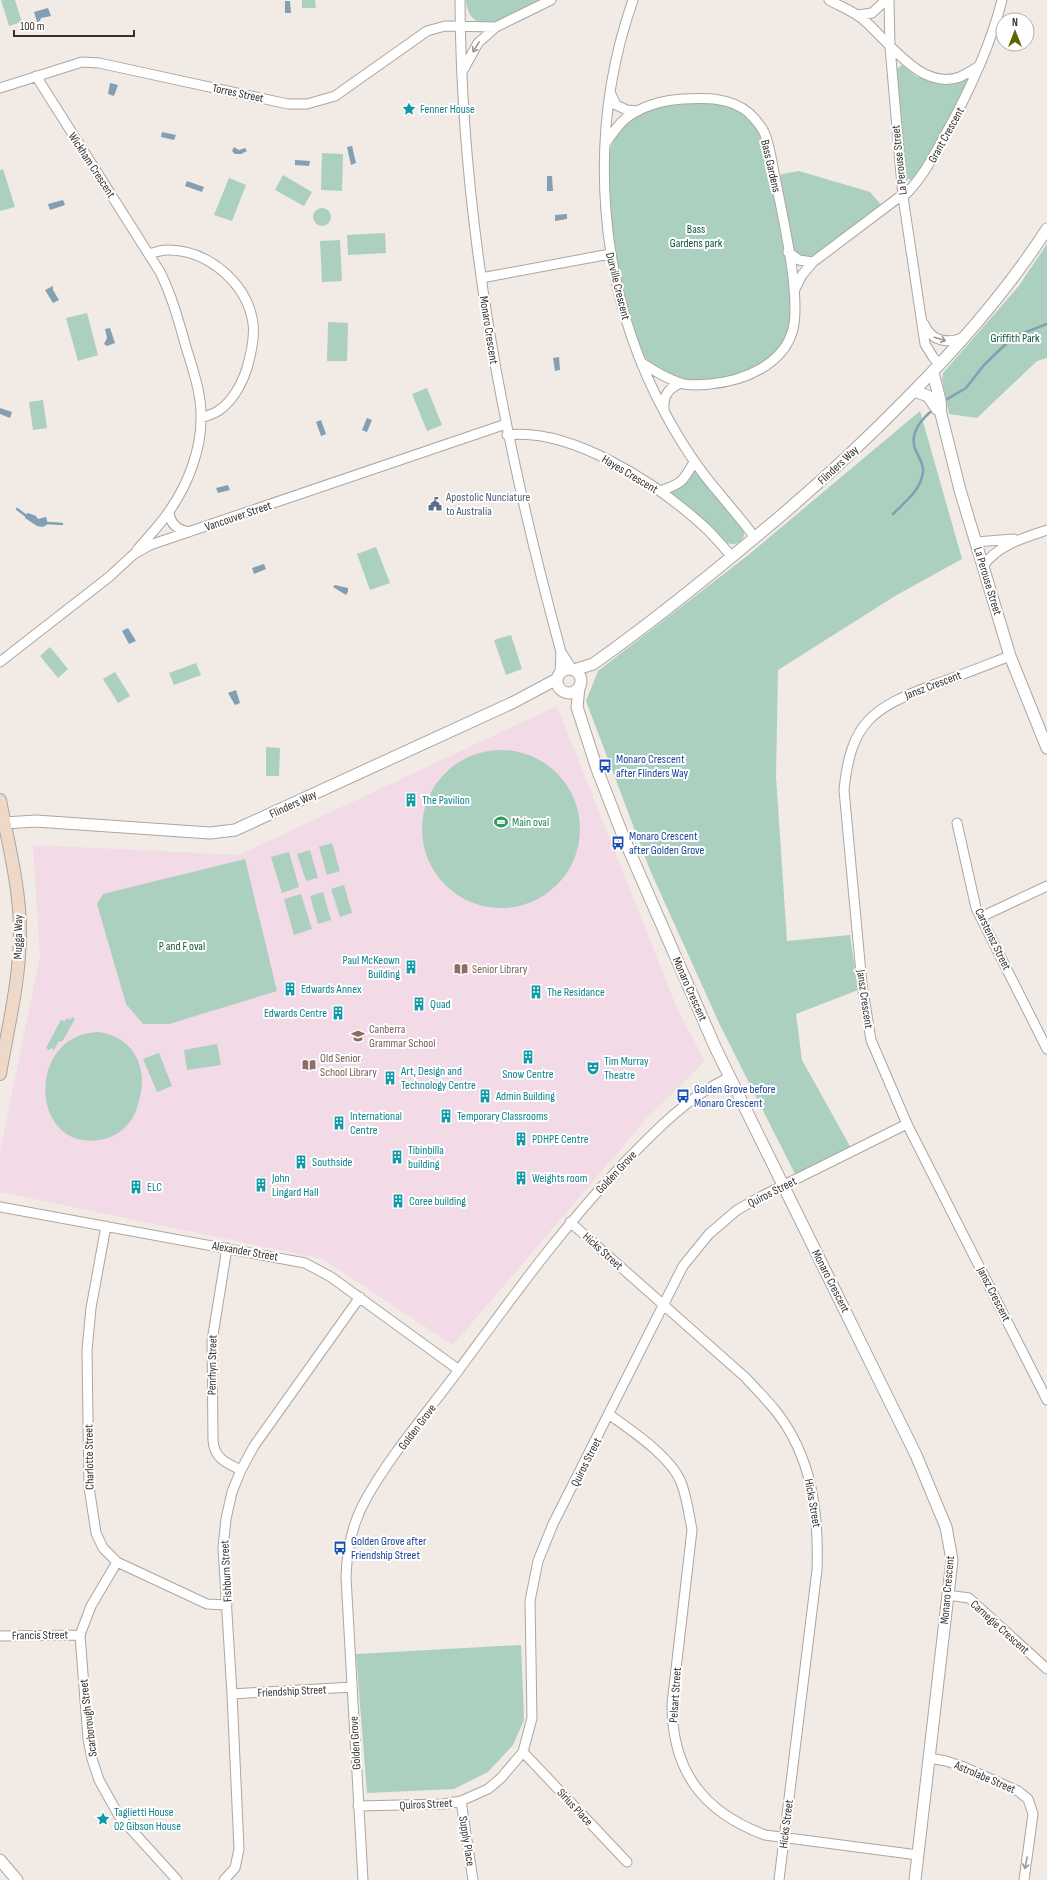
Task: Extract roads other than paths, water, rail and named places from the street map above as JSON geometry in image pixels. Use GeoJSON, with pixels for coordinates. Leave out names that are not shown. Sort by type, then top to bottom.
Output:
{"type":"FeatureCollection","features":[{"type":"Feature","properties":{"kind":"main road","name":"Mugga Way"},"geometry":{"type":"LineString","coordinates":[[0,800],[17,889],[20,932],[15,986],[0,1074]]}},
{"type":"Feature","properties":{"kind":"street","name":"Monaro Crescent"},"geometry":{"type":"LineString","coordinates":[[460,0],[462,72],[467,157],[481,278],[492,352],[507,435],[530,538],[561,652],[573,670]]}},
{"type":"Feature","properties":{"kind":"street"},"geometry":{"type":"LineString","coordinates":[[462,72],[478,43],[496,27],[550,0]]}},
{"type":"Feature","properties":{"kind":"street","name":"Durville Crescent"},"geometry":{"type":"LineString","coordinates":[[633,0],[625,23],[610,91],[605,145],[604,169],[610,254],[626,320],[642,363],[664,413],[694,462],[755,538]]}},
{"type":"Feature","properties":{"kind":"street"},"geometry":{"type":"LineString","coordinates":[[829,0],[857,15],[912,66],[927,74],[944,79],[959,77],[979,66]]}},
{"type":"Feature","properties":{"kind":"street"},"geometry":{"type":"LineString","coordinates":[[857,15],[872,13],[886,0]]}},
{"type":"Feature","properties":{"kind":"street","name":"La Perouse Street"},"geometry":{"type":"LineString","coordinates":[[889,0],[890,47],[903,197],[922,319],[924,344],[937,368],[934,382],[960,490],[1010,656],[1047,748]]}},
{"type":"Feature","properties":{"kind":"street","name":"Grant Crescent"},"geometry":{"type":"LineString","coordinates":[[903,197],[922,177],[963,104],[996,24],[1002,0]]}},
{"type":"Feature","properties":{"kind":"street","name":"Torres Street"},"geometry":{"type":"LineString","coordinates":[[0,88],[82,62],[99,63],[288,104],[307,104],[335,96],[427,31],[444,26],[496,27]]}},
{"type":"Feature","properties":{"kind":"street","name":"Wickham Crescent"},"geometry":{"type":"LineString","coordinates":[[36,76],[150,254],[168,289],[194,373],[201,418],[199,440],[192,467],[169,512],[134,554]]}},
{"type":"Feature","properties":{"kind":"street"},"geometry":{"type":"LineString","coordinates":[[610,91],[616,106],[627,110],[638,111]]}},
{"type":"Feature","properties":{"kind":"street","name":"Bass Gardens"},"geometry":{"type":"LineString","coordinates":[[605,145],[624,119],[638,111],[656,104],[678,99],[711,98],[739,107],[748,113],[764,132],[772,164],[788,252],[794,291],[795,314],[793,330],[778,356],[762,369],[741,378],[722,383],[694,385],[681,383],[660,374],[642,363]]}},
{"type":"Feature","properties":{"kind":"street"},"geometry":{"type":"LineString","coordinates":[[794,291],[802,275],[813,262],[898,198],[903,197]]}},
{"type":"Feature","properties":{"kind":"street","name":"Flinders Way"},"geometry":{"type":"LineString","coordinates":[[573,670],[593,664],[652,621],[755,538],[835,468],[937,368],[967,336],[1019,272],[1047,229]]}},
{"type":"Feature","properties":{"kind":"street"},"geometry":{"type":"LineString","coordinates":[[150,254],[167,250],[186,252],[206,258],[224,271],[240,289],[249,309],[253,324],[253,342],[244,379],[232,397],[218,411],[201,418]]}},
{"type":"Feature","properties":{"kind":"street"},"geometry":{"type":"LineString","coordinates":[[788,252],[799,260],[813,262]]}},
{"type":"Feature","properties":{"kind":"street"},"geometry":{"type":"LineString","coordinates":[[481,278],[610,254]]}},
{"type":"Feature","properties":{"kind":"street","name":"La Perouse Street"},"geometry":{"type":"LineString","coordinates":[[922,319],[927,331],[933,337],[940,340],[955,341],[967,336]]}},
{"type":"Feature","properties":{"kind":"street"},"geometry":{"type":"LineString","coordinates":[[664,413],[664,397],[673,386],[681,383]]}},
{"type":"Feature","properties":{"kind":"street"},"geometry":{"type":"LineString","coordinates":[[914,391],[928,396],[939,407]]}},
{"type":"Feature","properties":{"kind":"street","name":"Vancouver Street"},"geometry":{"type":"LineString","coordinates":[[0,662],[109,577],[134,554],[150,545],[506,424]]}},
{"type":"Feature","properties":{"kind":"street","name":"Hayes Crescent"},"geometry":{"type":"LineString","coordinates":[[507,435],[539,434],[573,445],[609,460],[660,491],[700,522],[732,557]]}},
{"type":"Feature","properties":{"kind":"street"},"geometry":{"type":"LineString","coordinates":[[660,491],[680,483],[686,477],[694,462]]}},
{"type":"Feature","properties":{"kind":"street"},"geometry":{"type":"LineString","coordinates":[[169,512],[171,520],[177,528],[191,532]]}},
{"type":"Feature","properties":{"kind":"street"},"geometry":{"type":"LineString","coordinates":[[983,566],[990,556],[997,551],[1022,538],[1047,530]]}},
{"type":"Feature","properties":{"kind":"street"},"geometry":{"type":"LineString","coordinates":[[976,542],[1022,538]]}},
{"type":"Feature","properties":{"kind":"street","name":"Monaro Crescent"},"geometry":{"type":"LineString","coordinates":[[559,676],[561,652]]}},
{"type":"Feature","properties":{"kind":"street","name":"Jansz Crescent"},"geometry":{"type":"LineString","coordinates":[[1010,656],[906,695],[886,705],[872,716],[859,732],[848,758],[844,790],[866,1014],[871,1040],[908,1124],[1047,1400]]}},
{"type":"Feature","properties":{"kind":"street","name":"Flinders Way"},"geometry":{"type":"LineString","coordinates":[[580,683],[593,664]]}},
{"type":"Feature","properties":{"kind":"street"},"geometry":{"type":"LineString","coordinates":[[566,669],[573,670],[580,683],[573,692],[564,692],[558,686],[559,676],[566,669]]}},
{"type":"Feature","properties":{"kind":"street","name":"Flinders Way"},"geometry":{"type":"LineString","coordinates":[[5,826],[55,824],[210,833],[235,830],[514,702],[559,676]]}},
{"type":"Feature","properties":{"kind":"street","name":"Monaro Crescent"},"geometry":{"type":"LineString","coordinates":[[577,708],[580,683]]}},
{"type":"Feature","properties":{"kind":"street","name":"Flinders Way"},"geometry":{"type":"LineString","coordinates":[[514,702],[552,691],[564,692]]}},
{"type":"Feature","properties":{"kind":"street","name":"Monaro Crescent"},"geometry":{"type":"LineString","coordinates":[[564,692],[577,708],[597,769],[625,841],[730,1077],[782,1186],[873,1364],[935,1497],[946,1527],[952,1560],[915,1880]]}},
{"type":"Feature","properties":{"kind":"street","name":"Carstensz Street"},"geometry":{"type":"LineString","coordinates":[[957,823],[976,908],[1047,1049]]}},
{"type":"Feature","properties":{"kind":"street"},"geometry":{"type":"LineString","coordinates":[[981,917],[1047,886]]}},
{"type":"Feature","properties":{"kind":"street","name":"Golden Grove"},"geometry":{"type":"LineString","coordinates":[[363,1880],[346,1577],[348,1550],[354,1526],[366,1499],[381,1476],[506,1304],[570,1222],[654,1133],[689,1102],[730,1077]]}},
{"type":"Feature","properties":{"kind":"street","name":"Quiros Street"},"geometry":{"type":"LineString","coordinates":[[358,1806],[443,1804],[460,1802],[488,1789],[501,1778],[523,1752],[532,1718],[529,1627],[533,1582],[545,1542],[683,1266],[709,1234],[738,1210],[782,1186],[908,1124]]}},
{"type":"Feature","properties":{"kind":"street","name":"Alexander Street"},"geometry":{"type":"LineString","coordinates":[[0,1207],[305,1263],[321,1270],[459,1370]]}},
{"type":"Feature","properties":{"kind":"street","name":"Hicks Street"},"geometry":{"type":"LineString","coordinates":[[570,1222],[746,1378],[776,1411],[801,1456],[814,1498],[818,1532],[817,1570],[779,1880]]}},
{"type":"Feature","properties":{"kind":"street","name":"Charlotte Street"},"geometry":{"type":"LineString","coordinates":[[106,1226],[88,1327],[89,1487],[96,1533],[103,1548],[118,1562],[207,1604],[227,1605]]}},
{"type":"Feature","properties":{"kind":"street","name":"Penrhyn Street"},"geometry":{"type":"LineString","coordinates":[[227,1248],[212,1341],[212,1440],[215,1451],[220,1459],[241,1470]]}},
{"type":"Feature","properties":{"kind":"street","name":"Fishburn Street"},"geometry":{"type":"LineString","coordinates":[[224,1880],[234,1868],[239,1849],[224,1534],[228,1506],[241,1470],[254,1446],[360,1298]]}},
{"type":"Feature","properties":{"kind":"street","name":"Pelsart Street"},"geometry":{"type":"LineString","coordinates":[[610,1414],[644,1440],[663,1458],[680,1481],[688,1504],[692,1530],[672,1704],[675,1742],[683,1766],[697,1789],[720,1813],[742,1827],[765,1835],[784,1839],[918,1855]]}},
{"type":"Feature","properties":{"kind":"street","name":"Scarborough Street"},"geometry":{"type":"LineString","coordinates":[[118,1562],[91,1606],[80,1635],[88,1739],[92,1759],[99,1780],[119,1816],[176,1880]]}},
{"type":"Feature","properties":{"kind":"street","name":"Carnegie Crescent"},"geometry":{"type":"LineString","coordinates":[[948,1595],[969,1598],[1047,1669]]}},
{"type":"Feature","properties":{"kind":"street","name":"Francis Street"},"geometry":{"type":"LineString","coordinates":[[0,1636],[80,1635]]}},
{"type":"Feature","properties":{"kind":"street","name":"Friendship Street"},"geometry":{"type":"LineString","coordinates":[[232,1694],[352,1687]]}},
{"type":"Feature","properties":{"kind":"street","name":"Sirius Place"},"geometry":{"type":"LineString","coordinates":[[523,1752],[627,1862]]}},
{"type":"Feature","properties":{"kind":"street","name":"Astrolabe Street"},"geometry":{"type":"LineString","coordinates":[[929,1758],[946,1761],[964,1767],[1024,1794],[1031,1804],[1033,1814],[1030,1847],[1024,1880]]}},
{"type":"Feature","properties":{"kind":"street","name":"Supply Place"},"geometry":{"type":"LineString","coordinates":[[460,1802],[473,1880]]}},
{"type":"Feature","properties":{"kind":"street"},"geometry":{"type":"LineString","coordinates":[[0,1861],[17,1880]]}},
{"type":"Feature","properties":{"kind":"water"},"geometry":{"type":"Polygon","coordinates":[[[285,1],[290,1],[291,13],[285,13],[285,1]]]}},
{"type":"Feature","properties":{"kind":"water"},"geometry":{"type":"Polygon","coordinates":[[[48,8],[51,16],[41,18],[40,21],[37,22],[34,12],[48,8]]]}},
{"type":"Feature","properties":{"kind":"water"},"geometry":{"type":"Polygon","coordinates":[[[110,83],[118,85],[114,96],[108,94],[110,83]]]}},
{"type":"Feature","properties":{"kind":"water"},"geometry":{"type":"Polygon","coordinates":[[[162,132],[176,135],[174,140],[161,137],[162,132]]]}},
{"type":"Feature","properties":{"kind":"water"},"geometry":{"type":"Polygon","coordinates":[[[352,146],[356,163],[351,165],[347,147],[352,146]]]}},
{"type":"Feature","properties":{"kind":"water"},"geometry":{"type":"Polygon","coordinates":[[[234,147],[239,150],[245,148],[247,151],[241,154],[235,154],[232,151],[234,147]]]}},
{"type":"Feature","properties":{"kind":"water"},"geometry":{"type":"Polygon","coordinates":[[[295,160],[310,161],[309,166],[295,165],[295,160]]]}},
{"type":"Feature","properties":{"kind":"water"},"geometry":{"type":"Polygon","coordinates":[[[547,176],[552,176],[553,191],[547,191],[547,176]]]}},
{"type":"Feature","properties":{"kind":"water"},"geometry":{"type":"Polygon","coordinates":[[[187,181],[204,187],[202,192],[185,186],[187,181]]]}},
{"type":"Feature","properties":{"kind":"water"},"geometry":{"type":"Polygon","coordinates":[[[63,200],[65,205],[50,210],[48,204],[63,200]]]}},
{"type":"Feature","properties":{"kind":"water"},"geometry":{"type":"Polygon","coordinates":[[[567,214],[567,219],[555,221],[555,215],[567,214]]]}},
{"type":"Feature","properties":{"kind":"water"},"geometry":{"type":"Polygon","coordinates":[[[53,286],[53,290],[59,300],[53,303],[45,290],[53,286]]]}},
{"type":"Feature","properties":{"kind":"water"},"geometry":{"type":"Polygon","coordinates":[[[110,328],[115,343],[107,346],[104,344],[107,338],[105,329],[110,328]]]}},
{"type":"Feature","properties":{"kind":"water"},"geometry":{"type":"Polygon","coordinates":[[[559,357],[560,370],[555,371],[553,358],[559,357]]]}},
{"type":"Feature","properties":{"kind":"water"},"geometry":{"type":"Polygon","coordinates":[[[0,408],[12,412],[10,418],[0,414],[0,408]]]}},
{"type":"Feature","properties":{"kind":"water"},"geometry":{"type":"Polygon","coordinates":[[[367,418],[372,420],[367,432],[362,430],[367,418]]]}},
{"type":"Feature","properties":{"kind":"water"},"geometry":{"type":"Polygon","coordinates":[[[321,420],[326,434],[321,436],[316,422],[321,420]]]}},
{"type":"Feature","properties":{"kind":"water"},"geometry":{"type":"Polygon","coordinates":[[[228,485],[230,490],[218,493],[216,488],[228,485]]]}},
{"type":"Feature","properties":{"kind":"water"},"geometry":{"type":"Polygon","coordinates":[[[28,513],[36,516],[38,519],[46,517],[48,524],[43,527],[37,526],[25,518],[25,515],[28,513]]]}},
{"type":"Feature","properties":{"kind":"water"},"geometry":{"type":"Polygon","coordinates":[[[264,564],[266,569],[254,574],[252,568],[264,564]]]}},
{"type":"Feature","properties":{"kind":"water"},"geometry":{"type":"Polygon","coordinates":[[[335,585],[348,588],[346,595],[333,587],[335,585]]]}},
{"type":"Feature","properties":{"kind":"water"},"geometry":{"type":"Polygon","coordinates":[[[128,628],[136,641],[129,644],[122,631],[128,628]]]}},
{"type":"Feature","properties":{"kind":"water"},"geometry":{"type":"Polygon","coordinates":[[[236,690],[240,703],[235,705],[228,693],[236,690]]]}},
{"type":"Feature","properties":{"kind":"waterway"},"geometry":{"type":"LineString","coordinates":[[944,401],[966,388],[984,365],[1013,337],[1047,324]]}},
{"type":"Feature","properties":{"kind":"waterway"},"geometry":{"type":"LineString","coordinates":[[893,514],[912,495],[922,478],[923,466],[914,445],[915,433],[920,422],[934,409]]}},
{"type":"Feature","properties":{"kind":"waterway"},"geometry":{"type":"LineString","coordinates":[[17,509],[25,515]]}},
{"type":"Feature","properties":{"kind":"waterway"},"geometry":{"type":"LineString","coordinates":[[48,523],[62,524]]}},
{"type":"Feature","properties":{"kind":"place","name":"Fenner House"},"geometry":{"type":"Point","coordinates":[409,109]}},
{"type":"Feature","properties":{"kind":"place","name":"Apostolic Nunciature to Australia"},"geometry":{"type":"Point","coordinates":[435,504]}},
{"type":"Feature","properties":{"kind":"place","name":"Monaro Crescent after Flinders Way"},"geometry":{"type":"Point","coordinates":[605,766]}},
{"type":"Feature","properties":{"kind":"place","name":"The Pavilion"},"geometry":{"type":"Point","coordinates":[411,800]}},
{"type":"Feature","properties":{"kind":"place","name":"Main oval"},"geometry":{"type":"Point","coordinates":[501,822]}},
{"type":"Feature","properties":{"kind":"place","name":"Monaro Crescent after Golden Grove"},"geometry":{"type":"Point","coordinates":[618,843]}},
{"type":"Feature","properties":{"kind":"place","name":"Paul McKeown Building"},"geometry":{"type":"Point","coordinates":[411,967]}},
{"type":"Feature","properties":{"kind":"place","name":"Senior Library"},"geometry":{"type":"Point","coordinates":[461,969]}},
{"type":"Feature","properties":{"kind":"place","name":"Edwards Annex"},"geometry":{"type":"Point","coordinates":[290,989]}},
{"type":"Feature","properties":{"kind":"place","name":"The Residance"},"geometry":{"type":"Point","coordinates":[536,992]}},
{"type":"Feature","properties":{"kind":"place","name":"Quad"},"geometry":{"type":"Point","coordinates":[419,1004]}},
{"type":"Feature","properties":{"kind":"place","name":"Edwards Centre"},"geometry":{"type":"Point","coordinates":[338,1013]}},
{"type":"Feature","properties":{"kind":"place","name":"Canberra Grammar School"},"geometry":{"type":"Point","coordinates":[358,1036]}},
{"type":"Feature","properties":{"kind":"place","name":"Snow Centre"},"geometry":{"type":"Point","coordinates":[528,1057]}},
{"type":"Feature","properties":{"kind":"place","name":"Old Senior School Library"},"geometry":{"type":"Point","coordinates":[309,1065]}},
{"type":"Feature","properties":{"kind":"place","name":"Tim Murray Theatre"},"geometry":{"type":"Point","coordinates":[593,1068]}},
{"type":"Feature","properties":{"kind":"place","name":"Art, Design and Technology Centre"},"geometry":{"type":"Point","coordinates":[390,1078]}},
{"type":"Feature","properties":{"kind":"place","name":"Admin Building"},"geometry":{"type":"Point","coordinates":[485,1096]}},
{"type":"Feature","properties":{"kind":"place","name":"Golden Grove before Monaro Crescent"},"geometry":{"type":"Point","coordinates":[683,1096]}},
{"type":"Feature","properties":{"kind":"place","name":"Temporary Classrooms"},"geometry":{"type":"Point","coordinates":[446,1116]}},
{"type":"Feature","properties":{"kind":"place","name":"International Centre"},"geometry":{"type":"Point","coordinates":[339,1123]}},
{"type":"Feature","properties":{"kind":"place","name":"PDHPE Centre"},"geometry":{"type":"Point","coordinates":[521,1139]}},
{"type":"Feature","properties":{"kind":"place","name":"Tibinbilla building"},"geometry":{"type":"Point","coordinates":[397,1157]}},
{"type":"Feature","properties":{"kind":"place","name":"Southside"},"geometry":{"type":"Point","coordinates":[301,1162]}},
{"type":"Feature","properties":{"kind":"place","name":"Weights room"},"geometry":{"type":"Point","coordinates":[521,1178]}},
{"type":"Feature","properties":{"kind":"place","name":"John Lingard Hall"},"geometry":{"type":"Point","coordinates":[261,1185]}},
{"type":"Feature","properties":{"kind":"place","name":"ELC"},"geometry":{"type":"Point","coordinates":[136,1187]}},
{"type":"Feature","properties":{"kind":"place","name":"Coree building"},"geometry":{"type":"Point","coordinates":[398,1201]}},
{"type":"Feature","properties":{"kind":"place","name":"Golden Grove after Friendship Street"},"geometry":{"type":"Point","coordinates":[340,1548]}},
{"type":"Feature","properties":{"kind":"place","name":"Taglietti House 02 Gibson House"},"geometry":{"type":"Point","coordinates":[103,1819]}},
{"type":"Feature","properties":{"kind":"park label","name":"Bass Gardens park"},"geometry":{"type":"Point","coordinates":[696,236]}},
{"type":"Feature","properties":{"kind":"park label","name":"Griffith Park"},"geometry":{"type":"Point","coordinates":[1015,338]}},
{"type":"Feature","properties":{"kind":"park label","name":"P and F oval"},"geometry":{"type":"Point","coordinates":[182,946]}}]}
